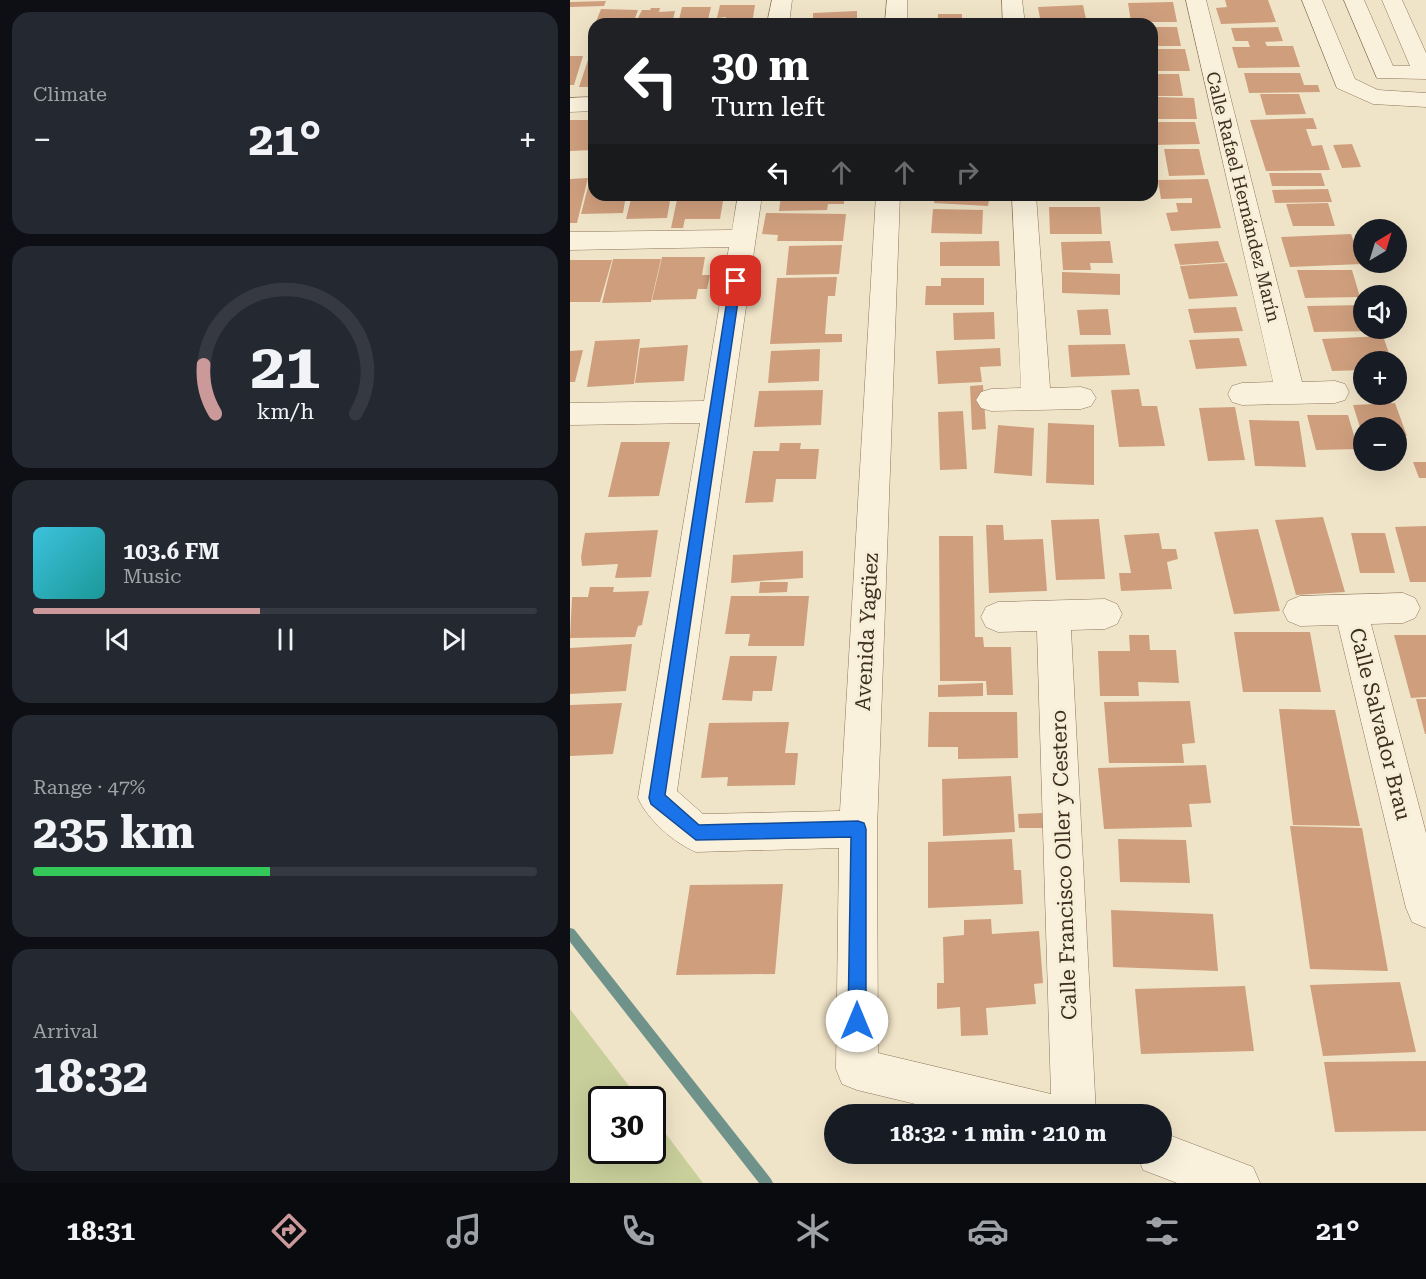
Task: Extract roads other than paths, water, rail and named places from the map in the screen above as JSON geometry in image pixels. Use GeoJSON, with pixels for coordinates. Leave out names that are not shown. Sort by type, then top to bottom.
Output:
{"type":"FeatureCollection","features":[{"type":"Feature","properties":{"kind":"street"},"geometry":{"type":"LineString","coordinates":[[779,18],[782,0]]}},
{"type":"Feature","properties":{"kind":"street"},"geometry":{"type":"LineString","coordinates":[[896,18],[897,0]]}},
{"type":"Feature","properties":{"kind":"street"},"geometry":{"type":"LineString","coordinates":[[1012,0],[1014,18]]}},
{"type":"Feature","properties":{"kind":"street","name":"Calle Rafael Hernández Marín"},"geometry":{"type":"LineString","coordinates":[[1196,0],[1290,393]]}},
{"type":"Feature","properties":{"kind":"street"},"geometry":{"type":"LineString","coordinates":[[1312,0],[1345,83],[1373,97],[1426,100]]}},
{"type":"Feature","properties":{"kind":"street"},"geometry":{"type":"LineString","coordinates":[[1354,0],[1385,73],[1425,73],[1392,0]]}},
{"type":"Feature","properties":{"kind":"street"},"geometry":{"type":"LineString","coordinates":[[570,105],[588,104]]}},
{"type":"Feature","properties":{"kind":"street"},"geometry":{"type":"LineString","coordinates":[[749,201],[657,798],[696,833],[858,829]]}},
{"type":"Feature","properties":{"kind":"street","name":"Avenida Yagüez"},"geometry":{"type":"LineString","coordinates":[[888,201],[858,829],[856,1069],[1004,1104]]}},
{"type":"Feature","properties":{"kind":"street"},"geometry":{"type":"LineString","coordinates":[[1024,201],[1036,399]]}},
{"type":"Feature","properties":{"kind":"street"},"geometry":{"type":"LineString","coordinates":[[570,241],[742,238]]}},
{"type":"Feature","properties":{"kind":"street"},"geometry":{"type":"LineString","coordinates":[[1242,394],[1335,392]]}},
{"type":"Feature","properties":{"kind":"street"},"geometry":{"type":"LineString","coordinates":[[991,400],[1081,398]]}},
{"type":"Feature","properties":{"kind":"street"},"geometry":{"type":"LineString","coordinates":[[570,414],[715,412]]}},
{"type":"Feature","properties":{"kind":"street"},"geometry":{"type":"LineString","coordinates":[[1300,611],[1403,608]]}},
{"type":"Feature","properties":{"kind":"street","name":"Calle Salvador Brau"},"geometry":{"type":"LineString","coordinates":[[1351,610],[1426,908]]}},
{"type":"Feature","properties":{"kind":"street"},"geometry":{"type":"LineString","coordinates":[[998,617],[1105,614]]}},
{"type":"Feature","properties":{"kind":"street","name":"Calle Francisco Oller y Cestero"},"geometry":{"type":"LineString","coordinates":[[1053,615],[1074,1104]]}},
{"type":"Feature","properties":{"kind":"street"},"geometry":{"type":"LineString","coordinates":[[1172,1159],[1237,1183]]}},
{"type":"Feature","properties":{"kind":"waterway"},"geometry":{"type":"LineString","coordinates":[[570,933],[767,1183]]}}]}
